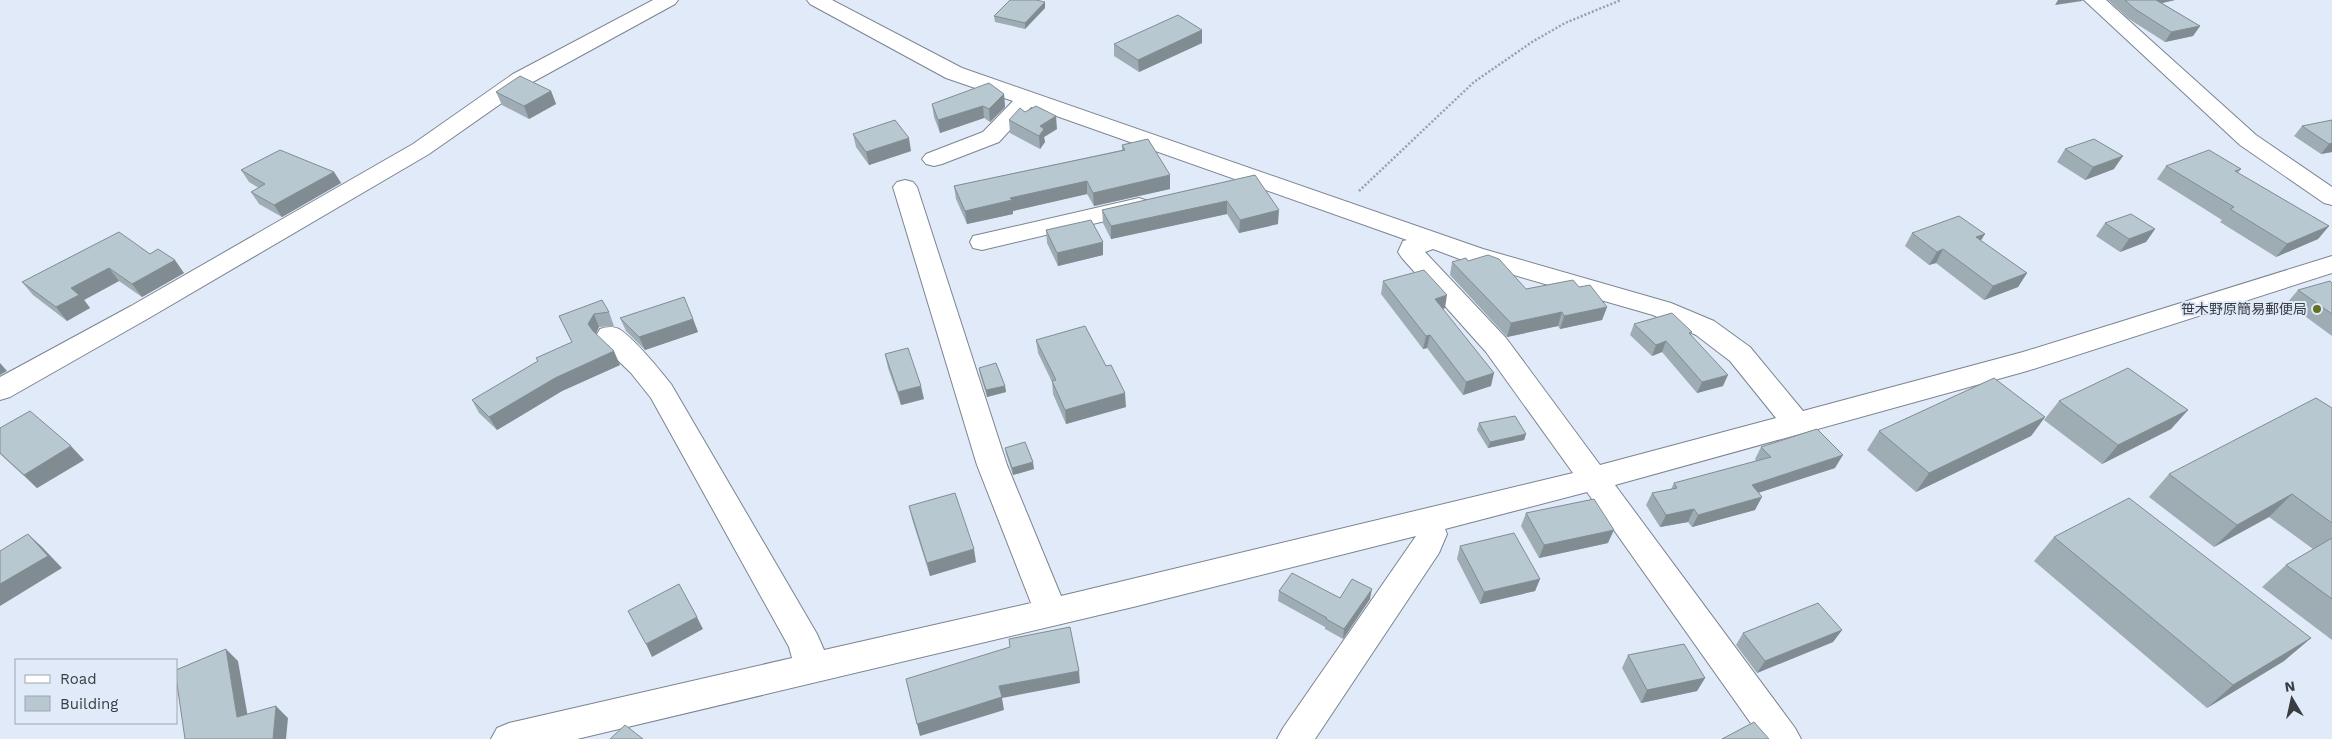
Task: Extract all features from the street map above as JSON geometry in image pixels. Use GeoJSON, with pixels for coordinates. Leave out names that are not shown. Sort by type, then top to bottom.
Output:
{"type":"FeatureCollection","features":[{"type":"Feature","properties":{"kind":"street"},"geometry":{"type":"LineString","coordinates":[[0,390],[140,312],[372,178],[445,133],[520,79],[668,0]]}},
{"type":"Feature","properties":{"kind":"street"},"geometry":{"type":"LineString","coordinates":[[817,0],[954,73],[1433,241],[1548,277],[1662,308],[1705,328],[1740,354],[1796,423]]}},
{"type":"Feature","properties":{"kind":"street"},"geometry":{"type":"LineString","coordinates":[[2094,0],[2248,140],[2332,198]]}},
{"type":"Feature","properties":{"kind":"street"},"geometry":{"type":"LineString","coordinates":[[934,159],[991,137],[1027,99]]}},
{"type":"Feature","properties":{"kind":"street"},"geometry":{"type":"LineString","coordinates":[[1214,188],[1253,179]]}},
{"type":"Feature","properties":{"kind":"street"},"geometry":{"type":"LineString","coordinates":[[905,187],[992,465],[1051,612]]}},
{"type":"Feature","properties":{"kind":"street"},"geometry":{"type":"LineString","coordinates":[[982,242],[1156,202]]}},
{"type":"Feature","properties":{"kind":"street"},"geometry":{"type":"LineString","coordinates":[[1433,241],[1412,247],[1411,252],[1496,344],[1782,739]]}},
{"type":"Feature","properties":{"kind":"street"},"geometry":{"type":"LineString","coordinates":[[509,739],[1051,612],[1426,522],[1594,479],[2028,361],[2332,264]]}},
{"type":"Feature","properties":{"kind":"street"},"geometry":{"type":"LineString","coordinates":[[609,336],[641,366],[661,391],[805,644],[812,668]]}},
{"type":"Feature","properties":{"kind":"street"},"geometry":{"type":"LineString","coordinates":[[1295,739],[1428,544],[1432,534],[1426,522]]}},
{"type":"Feature","properties":{"kind":"path"},"geometry":{"type":"LineString","coordinates":[[1340,209],[1474,82],[1532,42],[1565,23],[1621,0]]}},
{"type":"Feature","properties":{"kind":"building"},"geometry":{"type":"Polygon","coordinates":[[[1010,0],[1045,2],[1025,23],[994,16],[1010,0]]]}},
{"type":"Feature","properties":{"kind":"building"},"geometry":{"type":"Polygon","coordinates":[[[2125,0],[2156,0],[2200,26],[2171,32],[2135,9],[2125,0]]]}},
{"type":"Feature","properties":{"kind":"building"},"geometry":{"type":"Polygon","coordinates":[[[1178,15],[1202,30],[1138,60],[1114,44],[1178,15]]]}},
{"type":"Feature","properties":{"kind":"building"},"geometry":{"type":"Polygon","coordinates":[[[520,76],[551,91],[524,106],[496,92],[520,76]]]}},
{"type":"Feature","properties":{"kind":"building"},"geometry":{"type":"Polygon","coordinates":[[[989,83],[1004,94],[989,109],[983,106],[938,120],[932,104],[989,83]]]}},
{"type":"Feature","properties":{"kind":"building"},"geometry":{"type":"Polygon","coordinates":[[[1036,106],[1056,116],[1040,126],[1044,129],[1039,136],[1009,120],[1020,108],[1025,112],[1036,106]]]}},
{"type":"Feature","properties":{"kind":"building"},"geometry":{"type":"Polygon","coordinates":[[[895,120],[909,138],[866,152],[853,134],[895,120]]]}},
{"type":"Feature","properties":{"kind":"building"},"geometry":{"type":"Polygon","coordinates":[[[2332,120],[2332,143],[2329,144],[2302,126],[2332,120]]]}},
{"type":"Feature","properties":{"kind":"building"},"geometry":{"type":"Polygon","coordinates":[[[1148,139],[1170,175],[1093,193],[1087,181],[1010,198],[1012,200],[965,211],[954,186],[1125,150],[1122,145],[1148,139]]]}},
{"type":"Feature","properties":{"kind":"building"},"geometry":{"type":"Polygon","coordinates":[[[2094,139],[2123,156],[2093,167],[2065,149],[2094,139]]]}},
{"type":"Feature","properties":{"kind":"building"},"geometry":{"type":"Polygon","coordinates":[[[280,150],[334,172],[274,205],[251,192],[265,184],[241,170],[280,150]]]}},
{"type":"Feature","properties":{"kind":"building"},"geometry":{"type":"Polygon","coordinates":[[[2209,150],[2241,169],[2235,171],[2329,226],[2287,244],[2230,209],[2234,207],[2166,166],[2209,150]]]}},
{"type":"Feature","properties":{"kind":"building"},"geometry":{"type":"Polygon","coordinates":[[[1255,175],[1279,210],[1240,220],[1227,201],[1111,226],[1102,210],[1255,175]]]}},
{"type":"Feature","properties":{"kind":"building"},"geometry":{"type":"Polygon","coordinates":[[[2131,214],[2155,229],[2129,239],[2105,223],[2131,214]]]}},
{"type":"Feature","properties":{"kind":"building"},"geometry":{"type":"Polygon","coordinates":[[[1959,216],[1985,234],[1976,237],[2027,273],[1993,286],[1943,249],[1937,252],[1912,233],[1959,216]]]}},
{"type":"Feature","properties":{"kind":"building"},"geometry":{"type":"Polygon","coordinates":[[[1091,220],[1103,242],[1057,253],[1046,230],[1091,220]]]}},
{"type":"Feature","properties":{"kind":"building"},"geometry":{"type":"Polygon","coordinates":[[[119,232],[150,254],[158,249],[175,260],[132,284],[109,268],[71,288],[79,295],[56,307],[22,282],[119,232]]]}},
{"type":"Feature","properties":{"kind":"building"},"geometry":{"type":"Polygon","coordinates":[[[1488,255],[1499,259],[1526,289],[1573,280],[1579,287],[1590,285],[1607,307],[1564,316],[1562,312],[1511,323],[1452,262],[1466,258],[1468,261],[1488,255]]]}},
{"type":"Feature","properties":{"kind":"building"},"geometry":{"type":"Polygon","coordinates":[[[1424,270],[1447,295],[1435,299],[1494,373],[1466,382],[1430,335],[1426,336],[1383,281],[1424,270]]]}},
{"type":"Feature","properties":{"kind":"building"},"geometry":{"type":"Polygon","coordinates":[[[2330,281],[2332,283],[2332,314],[2298,290],[2330,281]]]}},
{"type":"Feature","properties":{"kind":"building"},"geometry":{"type":"Polygon","coordinates":[[[684,297],[693,319],[639,337],[620,318],[684,297]]]}},
{"type":"Feature","properties":{"kind":"building"},"geometry":{"type":"Polygon","coordinates":[[[602,300],[609,312],[594,314],[588,324],[614,351],[555,378],[489,417],[472,400],[538,361],[536,358],[572,342],[559,316],[602,300]]]}},
{"type":"Feature","properties":{"kind":"building"},"geometry":{"type":"Polygon","coordinates":[[[1672,313],[1692,332],[1689,333],[1728,375],[1702,382],[1666,341],[1656,345],[1634,324],[1672,313]]]}},
{"type":"Feature","properties":{"kind":"building"},"geometry":{"type":"Polygon","coordinates":[[[1085,326],[1106,366],[1111,365],[1125,393],[1065,410],[1052,381],[1056,380],[1036,340],[1085,326]]]}},
{"type":"Feature","properties":{"kind":"building"},"geometry":{"type":"Polygon","coordinates":[[[908,348],[921,386],[898,392],[885,354],[908,348]]]}},
{"type":"Feature","properties":{"kind":"building"},"geometry":{"type":"Polygon","coordinates":[[[996,363],[1005,386],[986,390],[979,368],[996,363]]]}},
{"type":"Feature","properties":{"kind":"building"},"geometry":{"type":"Polygon","coordinates":[[[2128,368],[2188,410],[2118,445],[2059,401],[2128,368]]]}},
{"type":"Feature","properties":{"kind":"building"},"geometry":{"type":"Polygon","coordinates":[[[1994,378],[2045,417],[1929,473],[1879,431],[1994,378]]]}},
{"type":"Feature","properties":{"kind":"building"},"geometry":{"type":"Polygon","coordinates":[[[2316,398],[2332,408],[2332,523],[2292,494],[2237,525],[2169,474],[2316,398]]]}},
{"type":"Feature","properties":{"kind":"building"},"geometry":{"type":"Polygon","coordinates":[[[30,411],[71,446],[24,475],[0,453],[0,428],[30,411]]]}},
{"type":"Feature","properties":{"kind":"building"},"geometry":{"type":"Polygon","coordinates":[[[1515,416],[1526,434],[1490,442],[1479,423],[1515,416]]]}},
{"type":"Feature","properties":{"kind":"building"},"geometry":{"type":"Polygon","coordinates":[[[1817,429],[1843,455],[1752,485],[1762,497],[1698,515],[1694,509],[1666,515],[1652,493],[1677,488],[1674,483],[1771,457],[1761,447],[1817,429]]]}},
{"type":"Feature","properties":{"kind":"building"},"geometry":{"type":"Polygon","coordinates":[[[1025,442],[1033,462],[1012,468],[1005,448],[1025,442]]]}},
{"type":"Feature","properties":{"kind":"building"},"geometry":{"type":"Polygon","coordinates":[[[955,493],[974,549],[927,563],[909,506],[955,493]]]}},
{"type":"Feature","properties":{"kind":"building"},"geometry":{"type":"Polygon","coordinates":[[[2129,498],[2311,638],[2233,685],[2054,537],[2129,498]]]}},
{"type":"Feature","properties":{"kind":"building"},"geometry":{"type":"Polygon","coordinates":[[[1594,499],[1614,530],[1544,545],[1526,513],[1594,499]]]}},
{"type":"Feature","properties":{"kind":"building"},"geometry":{"type":"Polygon","coordinates":[[[1514,533],[1540,579],[1484,592],[1460,546],[1514,533]]]}},
{"type":"Feature","properties":{"kind":"building"},"geometry":{"type":"Polygon","coordinates":[[[28,534],[48,556],[0,584],[0,551],[28,534]]]}},
{"type":"Feature","properties":{"kind":"building"},"geometry":{"type":"Polygon","coordinates":[[[2332,538],[2332,599],[2286,565],[2332,538]]]}},
{"type":"Feature","properties":{"kind":"building"},"geometry":{"type":"Polygon","coordinates":[[[1292,573],[1340,598],[1352,579],[1372,589],[1344,629],[1279,591],[1292,573]]]}},
{"type":"Feature","properties":{"kind":"building"},"geometry":{"type":"Polygon","coordinates":[[[679,584],[697,617],[646,644],[628,611],[679,584]]]}},
{"type":"Feature","properties":{"kind":"building"},"geometry":{"type":"Polygon","coordinates":[[[1818,603],[1842,630],[1765,661],[1743,633],[1818,603]]]}},
{"type":"Feature","properties":{"kind":"building"},"geometry":{"type":"Polygon","coordinates":[[[1070,627],[1079,671],[999,686],[1002,697],[917,724],[906,679],[1010,647],[1009,639],[1070,627]]]}},
{"type":"Feature","properties":{"kind":"building"},"geometry":{"type":"Polygon","coordinates":[[[1684,644],[1705,678],[1647,690],[1628,655],[1684,644]]]}},
{"type":"Feature","properties":{"kind":"building"},"geometry":{"type":"Polygon","coordinates":[[[226,649],[237,717],[276,706],[273,739],[185,739],[178,691],[178,669],[226,649]]]}},
{"type":"Feature","properties":{"kind":"building"},"geometry":{"type":"Polygon","coordinates":[[[1754,722],[1769,739],[1722,739],[1754,722]]]}},
{"type":"Feature","properties":{"kind":"building"},"geometry":{"type":"Polygon","coordinates":[[[625,725],[643,739],[610,739],[625,725]]]}},
{"type":"Feature","properties":{"kind":"place","name":"笹木野原簡易郵便局"},"geometry":{"type":"Point","coordinates":[2317,309]}}]}
